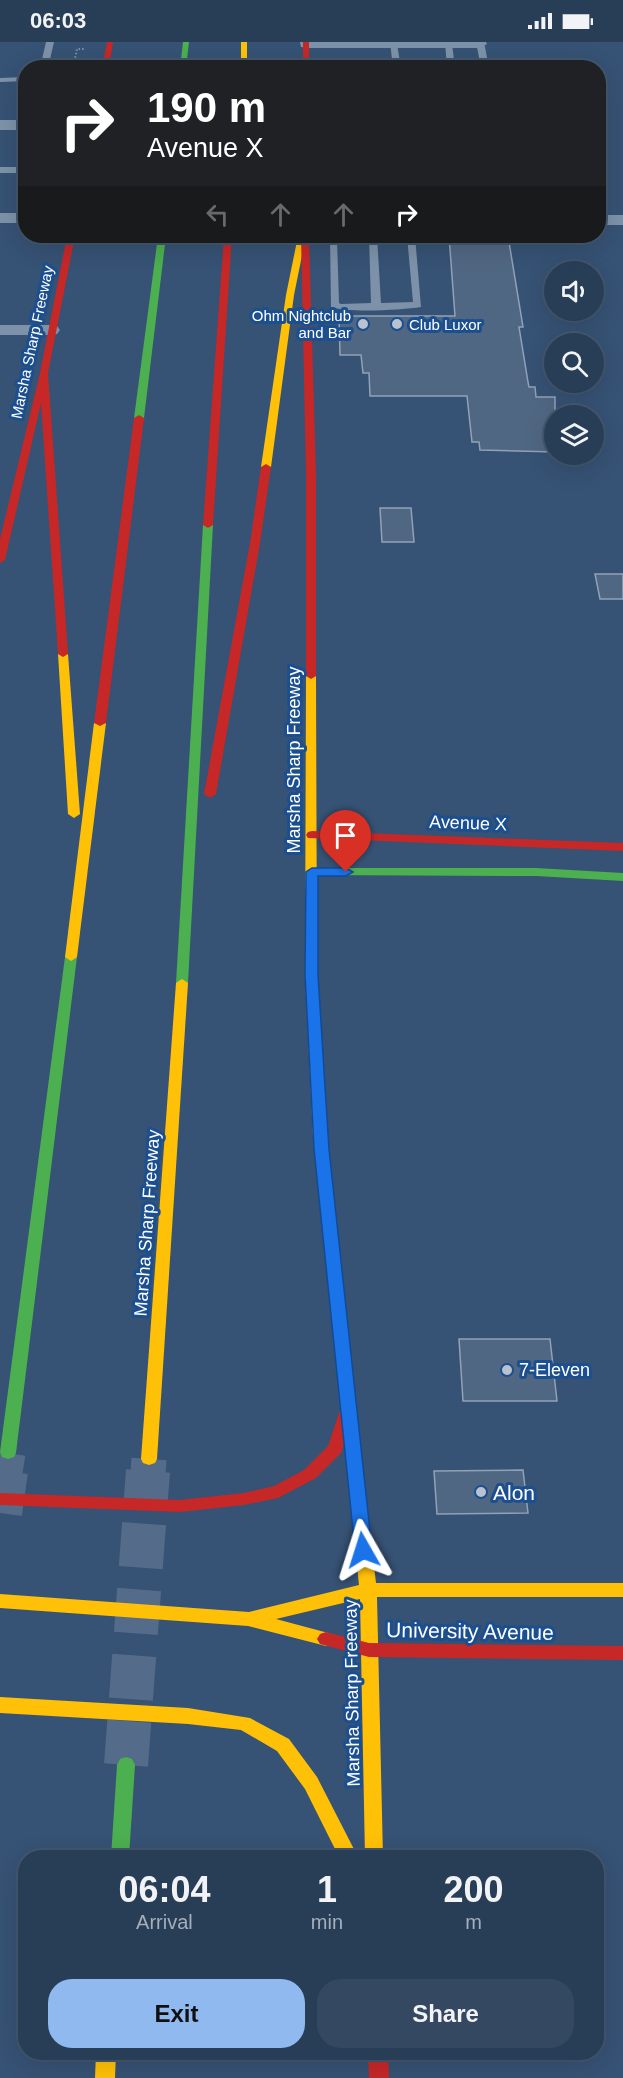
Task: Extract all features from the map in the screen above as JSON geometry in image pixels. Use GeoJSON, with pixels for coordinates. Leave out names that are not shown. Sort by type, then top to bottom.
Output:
{"type":"FeatureCollection","features":[{"type":"Feature","properties":{"kind":"main road"},"geometry":{"type":"LineString","coordinates":[[107,60],[110,42]]}},
{"type":"Feature","properties":{"kind":"main road"},"geometry":{"type":"LineString","coordinates":[[184,60],[186,42]]}},
{"type":"Feature","properties":{"kind":"main road"},"geometry":{"type":"LineString","coordinates":[[244,42],[244,60]]}},
{"type":"Feature","properties":{"kind":"main road"},"geometry":{"type":"LineString","coordinates":[[306,43],[306,60]]}},
{"type":"Feature","properties":{"kind":"main road","name":"Marsha Sharp Freeway"},"geometry":{"type":"LineString","coordinates":[[1,552],[44,373],[70,243]]}},
{"type":"Feature","properties":{"kind":"main road"},"geometry":{"type":"LineString","coordinates":[[8,1453],[161,243]]}},
{"type":"Feature","properties":{"kind":"main road","name":"Marsha Sharp Freeway"},"geometry":{"type":"LineString","coordinates":[[149,1459],[186,923],[199,650],[228,243]]}},
{"type":"Feature","properties":{"kind":"main road"},"geometry":{"type":"LineString","coordinates":[[186,923],[255,543],[290,295],[302,243]]}},
{"type":"Feature","properties":{"kind":"main road","name":"Marsha Sharp Freeway"},"geometry":{"type":"LineString","coordinates":[[309,243],[320,260],[311,474],[311,975],[321,1149],[368,1590],[374,1850]]}},
{"type":"Feature","properties":{"kind":"main road"},"geometry":{"type":"LineString","coordinates":[[44,373],[79,896]]}},
{"type":"Feature","properties":{"kind":"main road","name":"Avenue X"},"geometry":{"type":"LineString","coordinates":[[312,835],[623,847]]}},
{"type":"Feature","properties":{"kind":"main road"},"geometry":{"type":"LineString","coordinates":[[312,872],[537,872],[623,877]]}},
{"type":"Feature","properties":{"kind":"main road"},"geometry":{"type":"LineString","coordinates":[[0,1499],[180,1506],[244,1499],[278,1492],[310,1474],[335,1449],[348,1411]]}},
{"type":"Feature","properties":{"kind":"main road","name":"University Avenue"},"geometry":{"type":"LineString","coordinates":[[248,1619],[368,1590],[623,1590]]}},
{"type":"Feature","properties":{"kind":"main road","name":"University Avenue"},"geometry":{"type":"LineString","coordinates":[[0,1601],[248,1619],[369,1650],[623,1653]]}},
{"type":"Feature","properties":{"kind":"main road"},"geometry":{"type":"LineString","coordinates":[[0,1705],[188,1716],[243,1723],[283,1745],[311,1783],[345,1850]]}},
{"type":"Feature","properties":{"kind":"main road"},"geometry":{"type":"LineString","coordinates":[[120,1850],[126,1765]]}},
{"type":"Feature","properties":{"kind":"main road"},"geometry":{"type":"LineString","coordinates":[[105,2078],[106,2060]]}},
{"type":"Feature","properties":{"kind":"main road"},"geometry":{"type":"LineString","coordinates":[[378,2060],[379,2078]]}},
{"type":"Feature","properties":{"kind":"street"},"geometry":{"type":"LineString","coordinates":[[306,43],[480,43]]}},
{"type":"Feature","properties":{"kind":"street"},"geometry":{"type":"LineString","coordinates":[[0,125],[18,125]]}},
{"type":"Feature","properties":{"kind":"street"},"geometry":{"type":"LineString","coordinates":[[0,218],[18,218]]}},
{"type":"Feature","properties":{"kind":"street"},"geometry":{"type":"LineString","coordinates":[[606,220],[623,220]]}},
{"type":"Feature","properties":{"kind":"street"},"geometry":{"type":"LineString","coordinates":[[0,330],[51,330]]}},
{"type":"Feature","properties":{"kind":"lane"},"geometry":{"type":"LineString","coordinates":[[46,60],[51,42]]}},
{"type":"Feature","properties":{"kind":"lane"},"geometry":{"type":"LineString","coordinates":[[480,43],[483,60]]}},
{"type":"Feature","properties":{"kind":"lane"},"geometry":{"type":"LineString","coordinates":[[393,44],[395,60]]}},
{"type":"Feature","properties":{"kind":"lane"},"geometry":{"type":"LineString","coordinates":[[448,44],[450,60]]}},
{"type":"Feature","properties":{"kind":"lane"},"geometry":{"type":"LineString","coordinates":[[0,80],[18,79]]}},
{"type":"Feature","properties":{"kind":"lane"},"geometry":{"type":"LineString","coordinates":[[0,170],[18,170]]}},
{"type":"Feature","properties":{"kind":"lane"},"geometry":{"type":"LineString","coordinates":[[330,243],[320,260],[334,305],[376,307],[418,305],[412,243]]}},
{"type":"Feature","properties":{"kind":"lane"},"geometry":{"type":"LineString","coordinates":[[373,243],[376,307]]}},
{"type":"Feature","properties":{"kind":"path"},"geometry":{"type":"LineString","coordinates":[[75,60],[77,50],[85,49]]}},
{"type":"Feature","properties":{"kind":"building"},"geometry":{"type":"Polygon","coordinates":[[[450,243],[509,243],[523,327],[519,327],[529,387],[535,387],[536,397],[555,397],[555,405],[544,405],[544,452],[480,450],[479,442],[472,442],[467,396],[370,396],[369,373],[363,373],[361,355],[340,355],[339,316],[455,316],[450,243]]]}},
{"type":"Feature","properties":{"kind":"building"},"geometry":{"type":"Polygon","coordinates":[[[380,508],[411,508],[414,542],[382,542],[380,508]]]}},
{"type":"Feature","properties":{"kind":"building"},"geometry":{"type":"Polygon","coordinates":[[[595,574],[623,574],[623,599],[600,599],[595,574]]]}},
{"type":"Feature","properties":{"kind":"building","name":"7-Eleven"},"geometry":{"type":"Polygon","coordinates":[[[459,1339],[550,1339],[557,1401],[463,1401],[459,1339]]]}},
{"type":"Feature","properties":{"kind":"building","name":"Alon"},"geometry":{"type":"Polygon","coordinates":[[[523,1470],[528,1513],[437,1514],[434,1471],[523,1470]]]}},
{"type":"Feature","properties":{"kind":"tunnel"},"geometry":{"type":"LineString","coordinates":[[5,1472],[8,1453]]}},
{"type":"Feature","properties":{"kind":"tunnel"},"geometry":{"type":"LineString","coordinates":[[148,1472],[149,1459]]}},
{"type":"Feature","properties":{"kind":"tunnel"},"geometry":{"type":"LineString","coordinates":[[0,1513],[6,1471]]}},
{"type":"Feature","properties":{"kind":"tunnel"},"geometry":{"type":"LineString","coordinates":[[126,1765],[148,1471]]}},
{"type":"Feature","properties":{"kind":"traffic: fast"},"geometry":{"type":"LineString","coordinates":[[184,60],[186,42]]}},
{"type":"Feature","properties":{"kind":"traffic: fast"},"geometry":{"type":"LineString","coordinates":[[139,418],[161,243]]}},
{"type":"Feature","properties":{"kind":"traffic: fast"},"geometry":{"type":"LineString","coordinates":[[182,983],[208,525]]}},
{"type":"Feature","properties":{"kind":"traffic: fast"},"geometry":{"type":"LineString","coordinates":[[312,872],[536,872],[623,877]]}},
{"type":"Feature","properties":{"kind":"traffic: fast"},"geometry":{"type":"LineString","coordinates":[[8,1453],[71,957]]}},
{"type":"Feature","properties":{"kind":"traffic: fast"},"geometry":{"type":"LineString","coordinates":[[320,1137],[355,1470]]}},
{"type":"Feature","properties":{"kind":"traffic: fast"},"geometry":{"type":"LineString","coordinates":[[120,1850],[126,1765]]}},
{"type":"Feature","properties":{"kind":"traffic: slow"},"geometry":{"type":"LineString","coordinates":[[244,42],[244,60]]}},
{"type":"Feature","properties":{"kind":"traffic: slow"},"geometry":{"type":"LineString","coordinates":[[266,467],[290,295],[301,243]]}},
{"type":"Feature","properties":{"kind":"traffic: slow"},"geometry":{"type":"LineString","coordinates":[[63,654],[74,814]]}},
{"type":"Feature","properties":{"kind":"traffic: slow"},"geometry":{"type":"LineString","coordinates":[[311,676],[311,975],[320,1137]]}},
{"type":"Feature","properties":{"kind":"traffic: slow"},"geometry":{"type":"LineString","coordinates":[[71,957],[100,723]]}},
{"type":"Feature","properties":{"kind":"traffic: slow"},"geometry":{"type":"LineString","coordinates":[[149,1459],[182,983]]}},
{"type":"Feature","properties":{"kind":"traffic: slow"},"geometry":{"type":"LineString","coordinates":[[355,1470],[368,1590],[374,1850]]}},
{"type":"Feature","properties":{"kind":"traffic: slow"},"geometry":{"type":"LineString","coordinates":[[252,1618],[368,1590],[623,1590]]}},
{"type":"Feature","properties":{"kind":"traffic: slow"},"geometry":{"type":"LineString","coordinates":[[0,1601],[248,1619],[326,1639]]}},
{"type":"Feature","properties":{"kind":"traffic: slow"},"geometry":{"type":"LineString","coordinates":[[0,1705],[188,1716],[244,1723],[283,1745],[311,1783],[345,1850]]}},
{"type":"Feature","properties":{"kind":"traffic: slow"},"geometry":{"type":"LineString","coordinates":[[105,2078],[106,2060]]}},
{"type":"Feature","properties":{"kind":"traffic: jam"},"geometry":{"type":"LineString","coordinates":[[107,60],[110,42]]}},
{"type":"Feature","properties":{"kind":"traffic: jam"},"geometry":{"type":"LineString","coordinates":[[306,42],[306,60]]}},
{"type":"Feature","properties":{"kind":"traffic: jam"},"geometry":{"type":"LineString","coordinates":[[0,560],[44,373],[70,243]]}},
{"type":"Feature","properties":{"kind":"traffic: jam"},"geometry":{"type":"LineString","coordinates":[[208,525],[228,243]]}},
{"type":"Feature","properties":{"kind":"traffic: jam"},"geometry":{"type":"LineString","coordinates":[[305,243],[311,474],[311,676]]}},
{"type":"Feature","properties":{"kind":"traffic: jam"},"geometry":{"type":"LineString","coordinates":[[44,373],[63,654]]}},
{"type":"Feature","properties":{"kind":"traffic: jam"},"geometry":{"type":"LineString","coordinates":[[100,723],[139,418]]}},
{"type":"Feature","properties":{"kind":"traffic: jam"},"geometry":{"type":"LineString","coordinates":[[210,794],[255,543],[266,467]]}},
{"type":"Feature","properties":{"kind":"traffic: jam"},"geometry":{"type":"LineString","coordinates":[[312,835],[623,847]]}},
{"type":"Feature","properties":{"kind":"traffic: jam"},"geometry":{"type":"LineString","coordinates":[[0,1499],[180,1506],[244,1499],[278,1492],[310,1474],[335,1449],[347,1413]]}},
{"type":"Feature","properties":{"kind":"traffic: jam"},"geometry":{"type":"LineString","coordinates":[[326,1639],[369,1650],[623,1653]]}},
{"type":"Feature","properties":{"kind":"traffic: jam"},"geometry":{"type":"LineString","coordinates":[[378,2060],[379,2078]]}},
{"type":"Feature","properties":{"kind":"place","name":"Ohm Nightclub and Bar"},"geometry":{"type":"Point","coordinates":[363,324]}},
{"type":"Feature","properties":{"kind":"place","name":"Club Luxor"},"geometry":{"type":"Point","coordinates":[397,324]}},
{"type":"Feature","properties":{"kind":"place","name":"7-Eleven"},"geometry":{"type":"Point","coordinates":[507,1370]}},
{"type":"Feature","properties":{"kind":"place","name":"Alon"},"geometry":{"type":"Point","coordinates":[481,1492]}},
{"type":"Feature","properties":{"kind":"route"},"geometry":{"type":"LineString","coordinates":[[346,872],[312,872],[311,975],[321,1149],[363,1550]]}}]}
